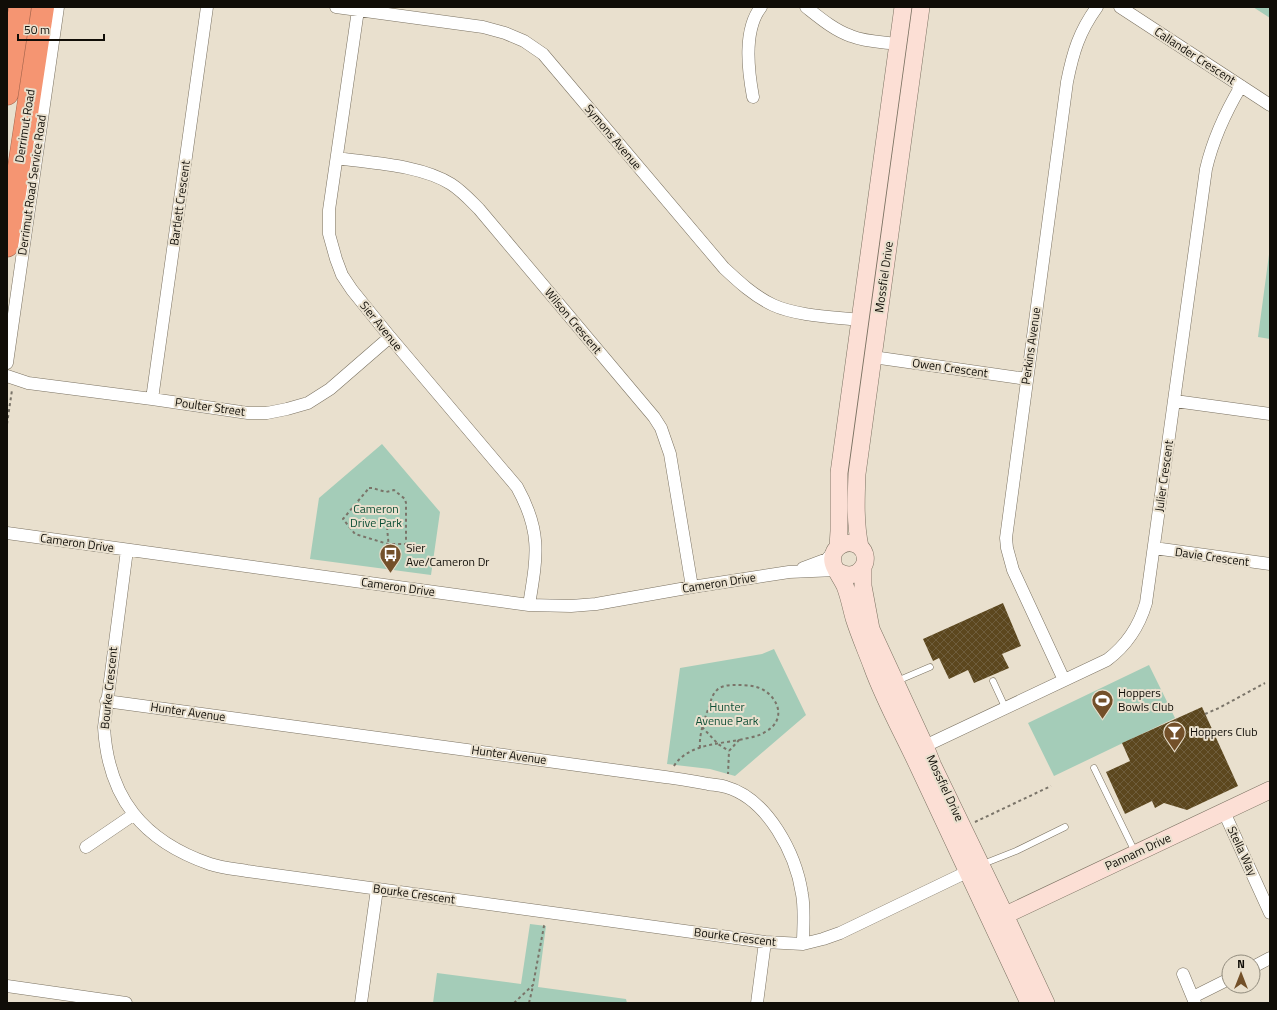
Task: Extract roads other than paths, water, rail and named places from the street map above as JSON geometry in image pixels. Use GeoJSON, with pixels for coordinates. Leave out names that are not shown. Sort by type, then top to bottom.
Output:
{"type":"FeatureCollection","features":[{"type":"Feature","properties":{"kind":"highway","name":"Derrimut Road"},"geometry":{"type":"LineString","coordinates":[[7,95],[20,7]]}},
{"type":"Feature","properties":{"kind":"highway","name":"Derrimut Road"},"geometry":{"type":"LineString","coordinates":[[7,246],[43,7]]}},
{"type":"Feature","properties":{"kind":"highway"},"geometry":{"type":"LineString","coordinates":[[7,95],[29,99]]}},
{"type":"Feature","properties":{"kind":"street","name":"Derrimut Road Service Road"},"geometry":{"type":"LineString","coordinates":[[7,363],[58,7]]}},
{"type":"Feature","properties":{"kind":"street","name":"Bartlett Crescent"},"geometry":{"type":"LineString","coordinates":[[152,399],[207,7]]}},
{"type":"Feature","properties":{"kind":"street","name":"Symons Avenue"},"geometry":{"type":"LineString","coordinates":[[336,7],[483,27],[505,33],[524,41],[543,54],[724,268],[748,290],[773,305],[792,310],[860,320]]}},
{"type":"Feature","properties":{"kind":"street"},"geometry":{"type":"LineString","coordinates":[[753,96],[748,73],[748,60],[754,21],[761,7]]}},
{"type":"Feature","properties":{"kind":"street"},"geometry":{"type":"LineString","coordinates":[[806,7],[830,25],[852,36],[872,41],[915,46]]}},
{"type":"Feature","properties":{"kind":"street","name":"Mossfiel Drive"},"geometry":{"type":"LineString","coordinates":[[836,549],[839,531],[839,473],[903,7]]}},
{"type":"Feature","properties":{"kind":"street","name":"Mossfiel Drive"},"geometry":{"type":"LineString","coordinates":[[860,547],[856,530],[856,474],[921,7]]}},
{"type":"Feature","properties":{"kind":"street","name":"Perkins Avenue"},"geometry":{"type":"LineString","coordinates":[[1064,680],[1013,570],[1007,548],[1007,523],[1067,82],[1076,44],[1086,22],[1097,7]]}},
{"type":"Feature","properties":{"kind":"street","name":"Callander Crescent"},"geometry":{"type":"LineString","coordinates":[[1120,7],[1270,105]]}},
{"type":"Feature","properties":{"kind":"street","name":"Sier Avenue"},"geometry":{"type":"LineString","coordinates":[[358,10],[330,210],[329,234],[336,259],[342,275],[352,290],[390,337],[504,470],[517,487],[527,504],[536,539],[535,564],[529,605]]}},
{"type":"Feature","properties":{"kind":"street","name":"Julier Crescent"},"geometry":{"type":"LineString","coordinates":[[919,749],[1107,660],[1117,652],[1136,629],[1146,603],[1206,169],[1216,134],[1241,86]]}},
{"type":"Feature","properties":{"kind":"street","name":"Wilson Crescent"},"geometry":{"type":"LineString","coordinates":[[337,158],[415,169],[433,175],[451,184],[465,195],[479,209],[654,417],[661,428],[670,454],[692,587]]}},
{"type":"Feature","properties":{"kind":"street"},"geometry":{"type":"LineString","coordinates":[[860,320],[877,324]]}},
{"type":"Feature","properties":{"kind":"street","name":"Poulter Street"},"geometry":{"type":"LineString","coordinates":[[11,378],[28,383],[248,413],[267,413],[308,403],[330,389],[390,337]]}},
{"type":"Feature","properties":{"kind":"street"},"geometry":{"type":"LineString","coordinates":[[856,355],[873,358]]}},
{"type":"Feature","properties":{"kind":"street","name":"Owen Crescent"},"geometry":{"type":"LineString","coordinates":[[873,358],[1027,379]]}},
{"type":"Feature","properties":{"kind":"street"},"geometry":{"type":"LineString","coordinates":[[1175,401],[1270,414]]}},
{"type":"Feature","properties":{"kind":"street","name":"Cameron Drive"},"geometry":{"type":"LineString","coordinates":[[7,533],[529,605],[571,606],[596,604],[789,572],[837,571]]}},
{"type":"Feature","properties":{"kind":"street"},"geometry":{"type":"LineString","coordinates":[[849,543],[860,547],[865,557],[863,567],[855,574],[844,575],[837,571],[832,561],[836,549],[843,544],[849,543]]}},
{"type":"Feature","properties":{"kind":"street","name":"Davie Crescent"},"geometry":{"type":"LineString","coordinates":[[1154,548],[1270,564]]}},
{"type":"Feature","properties":{"kind":"street","name":"Cameron Drive"},"geometry":{"type":"LineString","coordinates":[[789,572],[827,559],[836,549]]}},
{"type":"Feature","properties":{"kind":"street","name":"Bourke Crescent"},"geometry":{"type":"LineString","coordinates":[[127,550],[106,701],[104,727],[105,746],[111,773],[121,795],[133,815],[156,837],[176,849],[211,864],[247,871],[765,942],[803,944],[840,933],[974,868]]}},
{"type":"Feature","properties":{"kind":"street","name":"Mossfiel Drive"},"geometry":{"type":"LineString","coordinates":[[863,567],[863,586],[871,629],[895,681],[919,749],[998,918],[1046,1003]]}},
{"type":"Feature","properties":{"kind":"street","name":"Mossfiel Drive"},"geometry":{"type":"LineString","coordinates":[[837,571],[845,585],[855,620],[879,686],[919,749],[933,766],[963,828],[974,868]]}},
{"type":"Feature","properties":{"kind":"street","name":"Hunter Avenue"},"geometry":{"type":"LineString","coordinates":[[106,701],[650,775],[726,787],[753,800],[774,825],[783,839],[796,868],[802,895],[803,944]]}},
{"type":"Feature","properties":{"kind":"street","name":"Pannam Drive"},"geometry":{"type":"LineString","coordinates":[[998,918],[1270,790]]}},
{"type":"Feature","properties":{"kind":"street","name":"Stella Way"},"geometry":{"type":"LineString","coordinates":[[1224,812],[1270,913]]}},
{"type":"Feature","properties":{"kind":"street"},"geometry":{"type":"LineString","coordinates":[[86,847],[133,815]]}},
{"type":"Feature","properties":{"kind":"street"},"geometry":{"type":"LineString","coordinates":[[361,1003],[377,889]]}},
{"type":"Feature","properties":{"kind":"street","name":"Mossfiel Drive"},"geometry":{"type":"LineString","coordinates":[[998,918],[1029,1003]]}},
{"type":"Feature","properties":{"kind":"street"},"geometry":{"type":"LineString","coordinates":[[757,1003],[765,942]]}},
{"type":"Feature","properties":{"kind":"street"},"geometry":{"type":"LineString","coordinates":[[1261,963],[1270,958]]}},
{"type":"Feature","properties":{"kind":"street"},"geometry":{"type":"LineString","coordinates":[[1183,974],[1194,1000],[1221,984]]}},
{"type":"Feature","properties":{"kind":"street"},"geometry":{"type":"LineString","coordinates":[[7,986],[60,999],[126,1003]]}},
{"type":"Feature","properties":{"kind":"lane"},"geometry":{"type":"LineString","coordinates":[[895,681],[930,667]]}},
{"type":"Feature","properties":{"kind":"lane"},"geometry":{"type":"LineString","coordinates":[[993,681],[1005,707]]}},
{"type":"Feature","properties":{"kind":"lane"},"geometry":{"type":"LineString","coordinates":[[1094,768],[1136,853]]}},
{"type":"Feature","properties":{"kind":"lane"},"geometry":{"type":"LineString","coordinates":[[974,868],[1016,851],[1065,827]]}},
{"type":"Feature","properties":{"kind":"place","name":"Sier Ave/Cameron Dr"},"geometry":{"type":"Point","coordinates":[390,574]}},
{"type":"Feature","properties":{"kind":"place","name":"Hoppers Bowls Club"},"geometry":{"type":"Point","coordinates":[1102,720]}},
{"type":"Feature","properties":{"kind":"place","name":"Hoppers Club"},"geometry":{"type":"Point","coordinates":[1174,752]}},
{"type":"Feature","properties":{"kind":"park label","name":"Cameron Drive Park"},"geometry":{"type":"Point","coordinates":[376,516]}},
{"type":"Feature","properties":{"kind":"park label","name":"Hunter Avenue Park"},"geometry":{"type":"Point","coordinates":[727,714]}}]}
